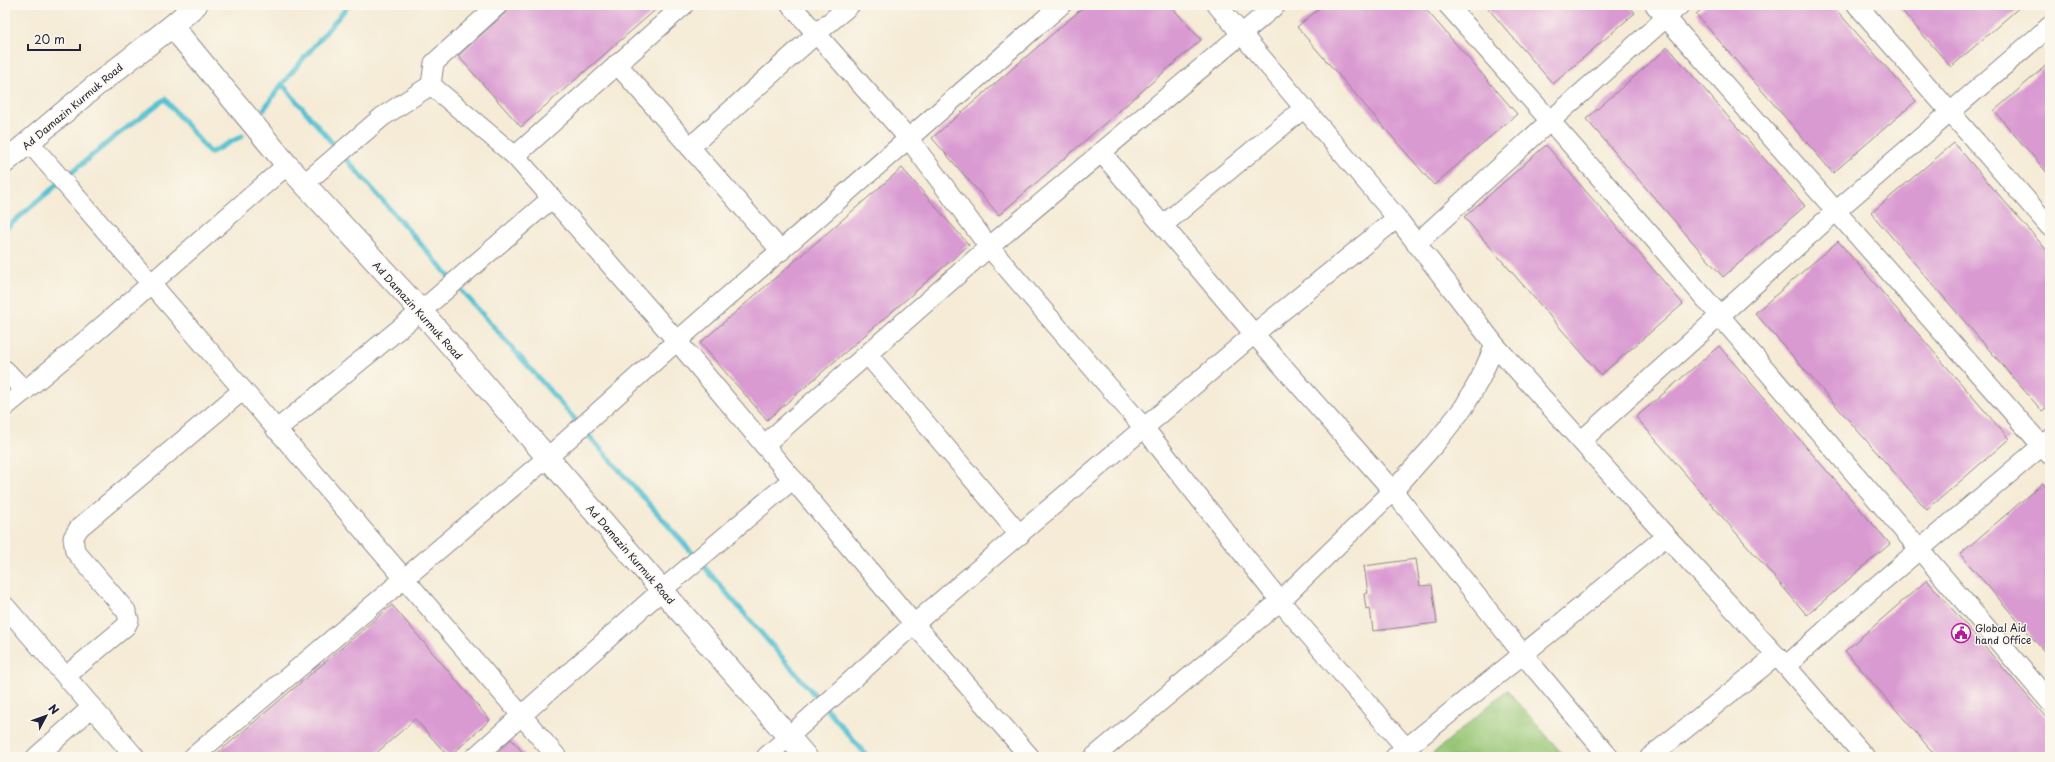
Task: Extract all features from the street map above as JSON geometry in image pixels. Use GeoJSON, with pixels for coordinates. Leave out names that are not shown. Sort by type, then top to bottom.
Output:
{"type":"FeatureCollection","features":[{"type":"Feature","properties":{"kind":"main road"},"geometry":{"type":"LineString","coordinates":[[172,26],[196,5]]}},
{"type":"Feature","properties":{"kind":"main road","name":"Ad Damazin Kurmuk Road"},"geometry":{"type":"LineString","coordinates":[[5,162],[94,87],[172,26],[287,165],[421,311],[806,757]]}},
{"type":"Feature","properties":{"kind":"street"},"geometry":{"type":"LineString","coordinates":[[304,184],[382,117],[431,85],[434,63],[498,5]]}},
{"type":"Feature","properties":{"kind":"street"},"geometry":{"type":"LineString","coordinates":[[515,156],[684,5]]}},
{"type":"Feature","properties":{"kind":"street"},"geometry":{"type":"LineString","coordinates":[[791,5],[908,139],[989,247],[1145,429],[1401,752],[1522,653],[1558,626],[1666,536]]}},
{"type":"Feature","properties":{"kind":"street"},"geometry":{"type":"LineString","coordinates":[[690,147],[850,5]]}},
{"type":"Feature","properties":{"kind":"street"},"geometry":{"type":"LineString","coordinates":[[193,757],[547,458],[677,340],[781,251],[1061,5]]}},
{"type":"Feature","properties":{"kind":"street"},"geometry":{"type":"LineString","coordinates":[[1217,5],[1397,218],[1495,345],[1666,536],[1781,661],[1865,757]]}},
{"type":"Feature","properties":{"kind":"street"},"geometry":{"type":"LineString","coordinates":[[764,445],[989,247],[1276,5]]}},
{"type":"Feature","properties":{"kind":"street"},"geometry":{"type":"LineString","coordinates":[[1448,5],[1549,122],[1655,240],[2050,702]]}},
{"type":"Feature","properties":{"kind":"street"},"geometry":{"type":"LineString","coordinates":[[1416,244],[1549,122],[1660,11],[1680,5]]}},
{"type":"Feature","properties":{"kind":"street"},"geometry":{"type":"LineString","coordinates":[[1857,5],[2050,227]]}},
{"type":"Feature","properties":{"kind":"street"},"geometry":{"type":"LineString","coordinates":[[1650,757],[1841,616],[2047,447],[1660,11]]}},
{"type":"Feature","properties":{"kind":"street"},"geometry":{"type":"LineString","coordinates":[[1581,441],[1836,211],[2050,26]]}},
{"type":"Feature","properties":{"kind":"street"},"geometry":{"type":"LineString","coordinates":[[617,64],[781,251]]}},
{"type":"Feature","properties":{"kind":"street"},"geometry":{"type":"LineString","coordinates":[[431,85],[515,156],[677,340],[914,624],[1030,757]]}},
{"type":"Feature","properties":{"kind":"street"},"geometry":{"type":"LineString","coordinates":[[1163,225],[1304,108]]}},
{"type":"Feature","properties":{"kind":"street"},"geometry":{"type":"LineString","coordinates":[[29,142],[244,390],[276,430],[557,757]]}},
{"type":"Feature","properties":{"kind":"street"},"geometry":{"type":"LineString","coordinates":[[1101,152],[1254,334],[1393,491],[1522,653],[1609,757]]}},
{"type":"Feature","properties":{"kind":"street"},"geometry":{"type":"LineString","coordinates":[[5,407],[287,165]]}},
{"type":"Feature","properties":{"kind":"street"},"geometry":{"type":"LineString","coordinates":[[276,430],[421,311],[552,198]]}},
{"type":"Feature","properties":{"kind":"street"},"geometry":{"type":"LineString","coordinates":[[766,757],[914,624],[1145,429],[1254,334],[1397,218]]}},
{"type":"Feature","properties":{"kind":"street"},"geometry":{"type":"LineString","coordinates":[[1094,757],[1280,601],[1393,491],[1434,445],[1464,407],[1480,379],[1495,345]]}},
{"type":"Feature","properties":{"kind":"street"},"geometry":{"type":"LineString","coordinates":[[868,355],[1020,535]]}},
{"type":"Feature","properties":{"kind":"street"},"geometry":{"type":"LineString","coordinates":[[5,370],[25,390]]}},
{"type":"Feature","properties":{"kind":"street"},"geometry":{"type":"LineString","coordinates":[[66,676],[126,626],[129,620],[126,611],[75,551],[74,538],[79,528],[244,390]]}},
{"type":"Feature","properties":{"kind":"street"},"geometry":{"type":"LineString","coordinates":[[475,757],[662,590],[793,479]]}},
{"type":"Feature","properties":{"kind":"street"},"geometry":{"type":"LineString","coordinates":[[5,606],[135,757]]}},
{"type":"Feature","properties":{"kind":"street"},"geometry":{"type":"LineString","coordinates":[[36,757],[92,708]]}},
{"type":"Feature","properties":{"kind":"green space"},"geometry":{"type":"Polygon","coordinates":[[[1507,690],[1565,757],[1429,757],[1507,690]]]}},
{"type":"Feature","properties":{"kind":"building"},"geometry":{"type":"Polygon","coordinates":[[[509,5],[661,5],[521,127],[458,56],[505,13],[509,5]]]}},
{"type":"Feature","properties":{"kind":"building"},"geometry":{"type":"Polygon","coordinates":[[[1086,5],[1170,5],[1201,40],[999,215],[932,138],[1086,5]]]}},
{"type":"Feature","properties":{"kind":"building"},"geometry":{"type":"Polygon","coordinates":[[[1323,5],[1422,5],[1517,114],[1434,185],[1297,27],[1323,5]]]}},
{"type":"Feature","properties":{"kind":"building"},"geometry":{"type":"Polygon","coordinates":[[[1485,5],[1629,5],[1635,13],[1553,84],[1485,5]]]}},
{"type":"Feature","properties":{"kind":"building"},"geometry":{"type":"Polygon","coordinates":[[[1707,5],[1832,5],[1916,101],[1833,173],[1696,14],[1707,5]]]}},
{"type":"Feature","properties":{"kind":"building"},"geometry":{"type":"Polygon","coordinates":[[[1897,5],[2022,5],[1951,67],[1897,5]]]}},
{"type":"Feature","properties":{"kind":"building"},"geometry":{"type":"Polygon","coordinates":[[[1668,47],[1805,206],[1723,277],[1586,119],[1668,47]]]}},
{"type":"Feature","properties":{"kind":"building"},"geometry":{"type":"Polygon","coordinates":[[[2050,62],[2050,176],[1994,111],[2050,62]]]}},
{"type":"Feature","properties":{"kind":"building"},"geometry":{"type":"Polygon","coordinates":[[[1954,143],[2050,254],[2050,405],[2042,411],[1871,213],[1954,143]]]}},
{"type":"Feature","properties":{"kind":"building"},"geometry":{"type":"Polygon","coordinates":[[[1546,145],[1683,304],[1601,375],[1464,217],[1546,145]]]}},
{"type":"Feature","properties":{"kind":"building"},"geometry":{"type":"Polygon","coordinates":[[[902,168],[969,245],[767,420],[700,343],[902,168]]]}},
{"type":"Feature","properties":{"kind":"building"},"geometry":{"type":"Polygon","coordinates":[[[1838,241],[2009,439],[1927,510],[1755,313],[1838,241]]]}},
{"type":"Feature","properties":{"kind":"building"},"geometry":{"type":"Polygon","coordinates":[[[1719,346],[1890,544],[1807,615],[1636,417],[1719,346]]]}},
{"type":"Feature","properties":{"kind":"building"},"geometry":{"type":"Polygon","coordinates":[[[2043,483],[2050,492],[2050,658],[1960,554],[2043,483]]]}},
{"type":"Feature","properties":{"kind":"building"},"geometry":{"type":"Polygon","coordinates":[[[1416,559],[1420,586],[1432,585],[1437,623],[1373,631],[1370,608],[1366,609],[1364,594],[1368,593],[1364,566],[1416,559]]]}},
{"type":"Feature","properties":{"kind":"building"},"geometry":{"type":"Polygon","coordinates":[[[1927,580],[2050,722],[2050,750],[2042,757],[1937,757],[1845,651],[1927,580]]]}},
{"type":"Feature","properties":{"kind":"building"},"geometry":{"type":"Polygon","coordinates":[[[392,605],[490,720],[449,757],[415,719],[372,757],[213,757],[392,605]]]}},
{"type":"Feature","properties":{"kind":"building"},"geometry":{"type":"Polygon","coordinates":[[[511,739],[527,757],[492,757],[511,739]]]}},
{"type":"Feature","properties":{"kind":"waterway"},"geometry":{"type":"LineString","coordinates":[[264,109],[282,84],[349,5]]}},
{"type":"Feature","properties":{"kind":"waterway"},"geometry":{"type":"LineString","coordinates":[[282,84],[334,145]]}},
{"type":"Feature","properties":{"kind":"waterway"},"geometry":{"type":"LineString","coordinates":[[65,178],[113,138],[165,99],[210,153],[242,136]]}},
{"type":"Feature","properties":{"kind":"waterway"},"geometry":{"type":"LineString","coordinates":[[346,159],[579,424]]}},
{"type":"Feature","properties":{"kind":"waterway"},"geometry":{"type":"LineString","coordinates":[[5,229],[59,183]]}},
{"type":"Feature","properties":{"kind":"waterway"},"geometry":{"type":"LineString","coordinates":[[584,430],[695,556]]}},
{"type":"Feature","properties":{"kind":"waterway"},"geometry":{"type":"LineString","coordinates":[[700,562],[868,757]]}},
{"type":"Feature","properties":{"kind":"place","name":"Global Aid hand Office"},"geometry":{"type":"Point","coordinates":[1961,633]}}]}
